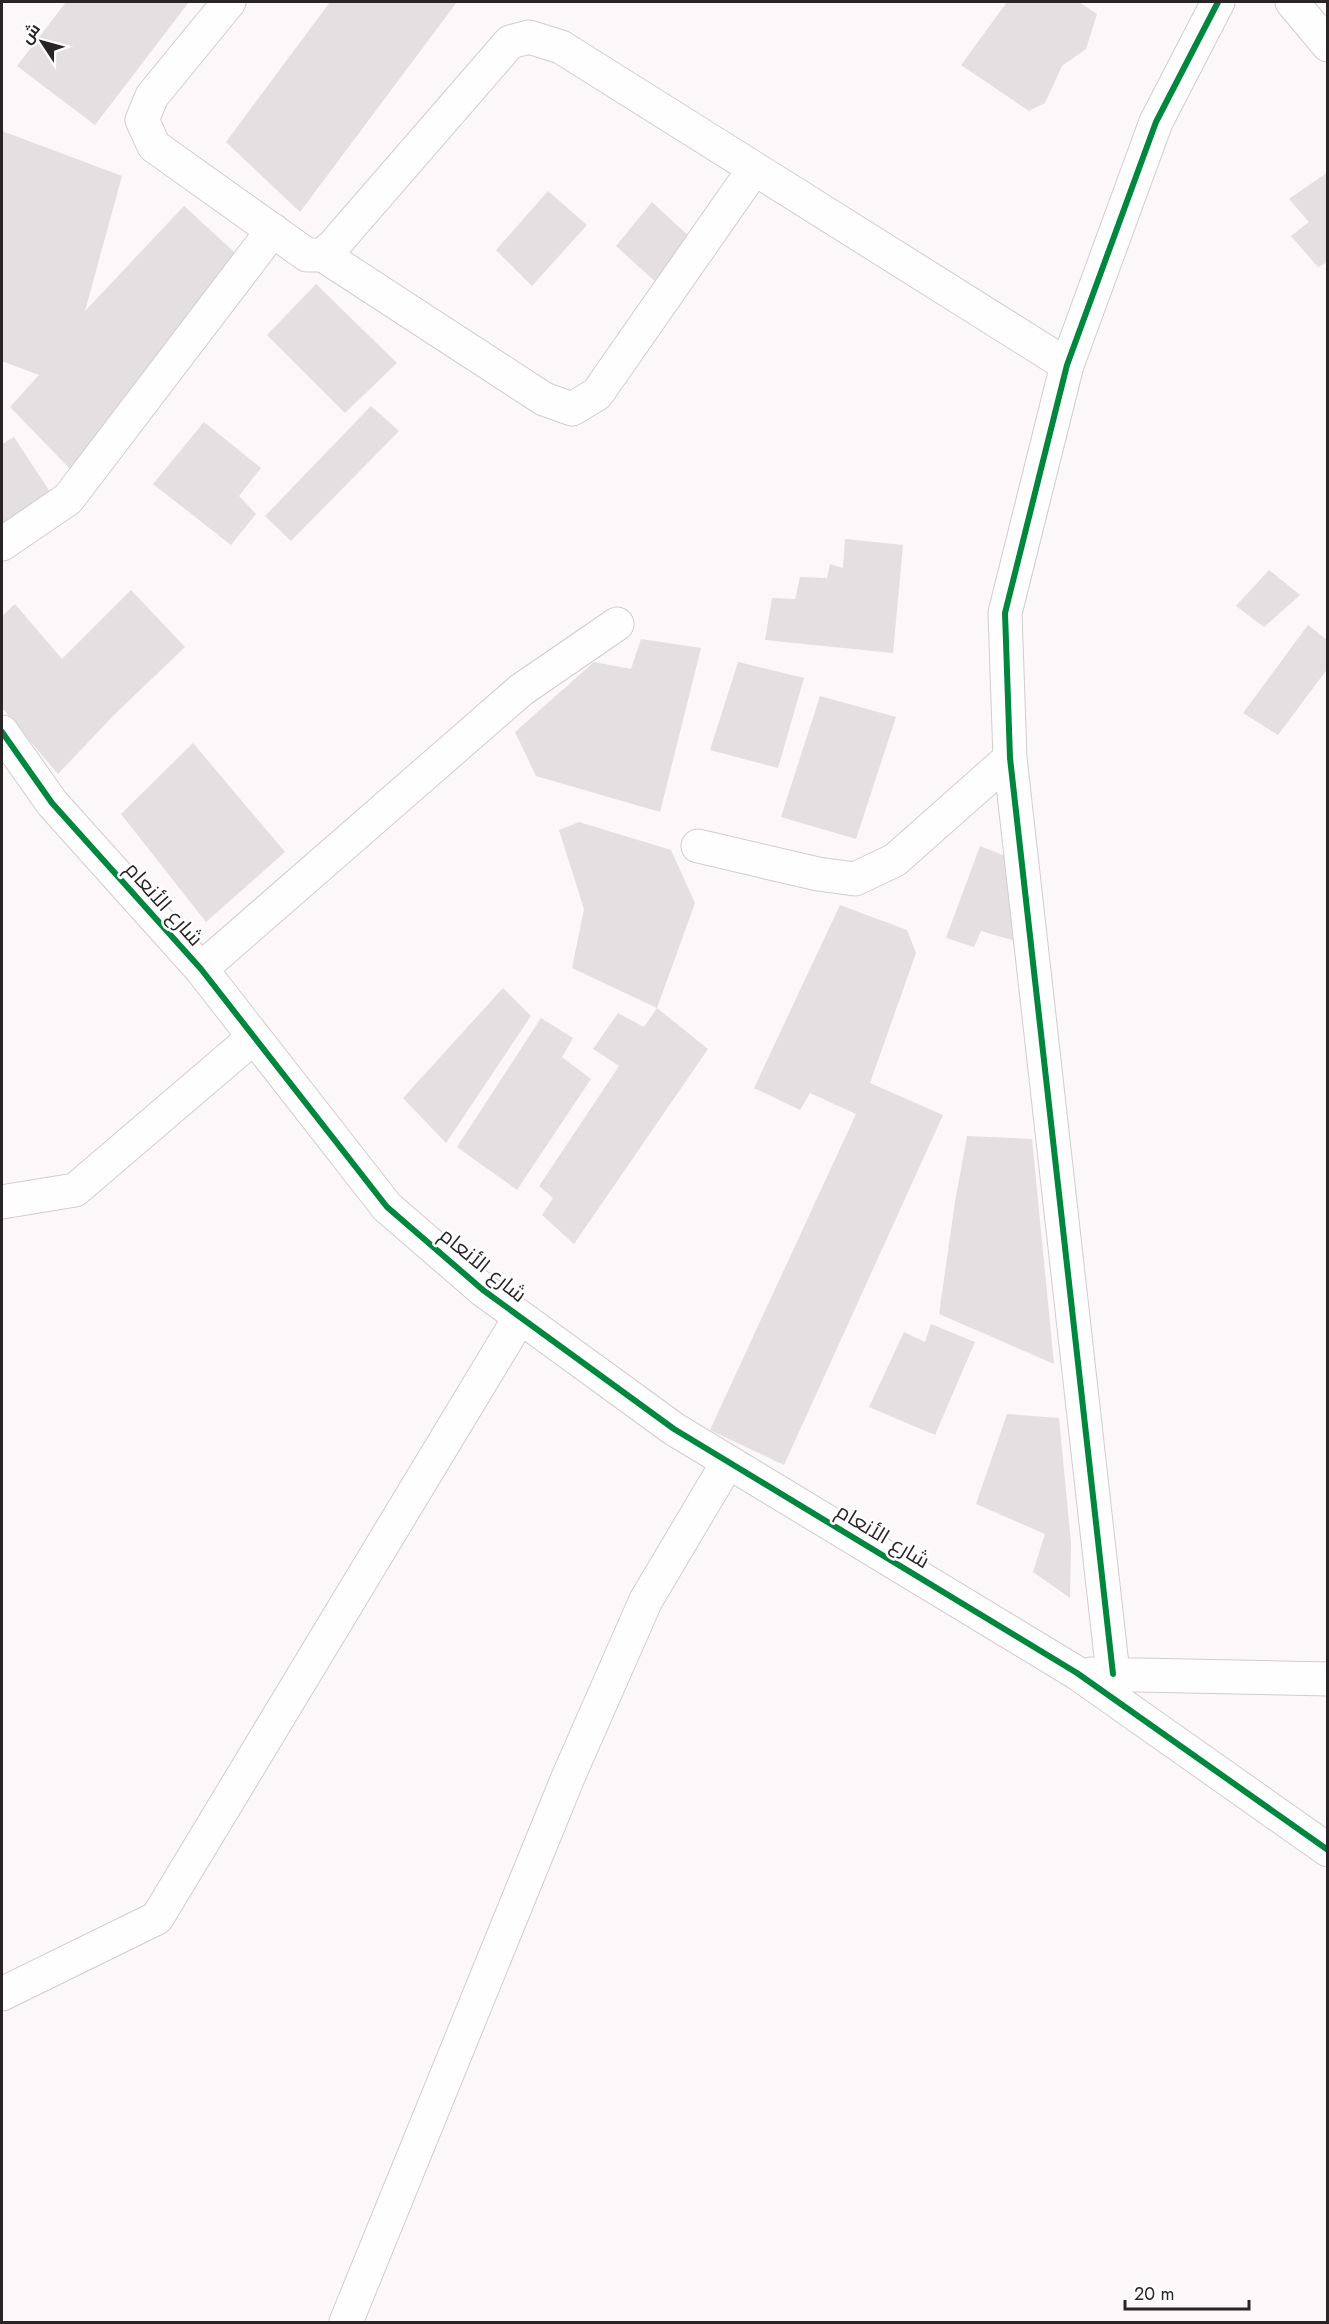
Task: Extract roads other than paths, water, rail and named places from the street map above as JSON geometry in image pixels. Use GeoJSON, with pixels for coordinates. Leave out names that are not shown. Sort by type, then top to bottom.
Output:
{"type":"FeatureCollection","features":[{"type":"Feature","properties":{"kind":"street"},"geometry":{"type":"LineString","coordinates":[[229,2],[152,96],[142,120],[154,146],[307,255],[322,255],[544,399],[572,409],[597,394],[754,169]]}},
{"type":"Feature","properties":{"kind":"street"},"geometry":{"type":"LineString","coordinates":[[1113,1674],[1011,758],[1005,613],[1066,366],[1156,122],[1218,2]]}},
{"type":"Feature","properties":{"kind":"street"},"geometry":{"type":"LineString","coordinates":[[1292,2],[1328,45]]}},
{"type":"Feature","properties":{"kind":"street"},"geometry":{"type":"LineString","coordinates":[[322,255],[334,245],[510,42],[529,37],[561,47],[1066,366]]}},
{"type":"Feature","properties":{"kind":"street"},"geometry":{"type":"LineString","coordinates":[[2,544],[68,499],[273,230]]}},
{"type":"Feature","properties":{"kind":"street"},"geometry":{"type":"LineString","coordinates":[[201,969],[521,690],[617,624]]}},
{"type":"Feature","properties":{"kind":"street","name":"شارع الأنعام"},"geometry":{"type":"LineString","coordinates":[[2,732],[52,803],[201,969],[387,1208],[483,1290],[674,1429],[1077,1673],[1328,1850]]}},
{"type":"Feature","properties":{"kind":"street"},"geometry":{"type":"LineString","coordinates":[[698,846],[818,874],[855,879],[895,860],[1011,758]]}},
{"type":"Feature","properties":{"kind":"street"},"geometry":{"type":"LineString","coordinates":[[2,1202],[75,1190],[254,1037]]}},
{"type":"Feature","properties":{"kind":"street"},"geometry":{"type":"LineString","coordinates":[[2,1994],[157,1918],[520,1317]]}},
{"type":"Feature","properties":{"kind":"street"},"geometry":{"type":"LineString","coordinates":[[346,2322],[569,1775],[646,1600],[728,1462]]}},
{"type":"Feature","properties":{"kind":"street"},"geometry":{"type":"LineString","coordinates":[[1077,1673],[1328,1679]]}}]}
